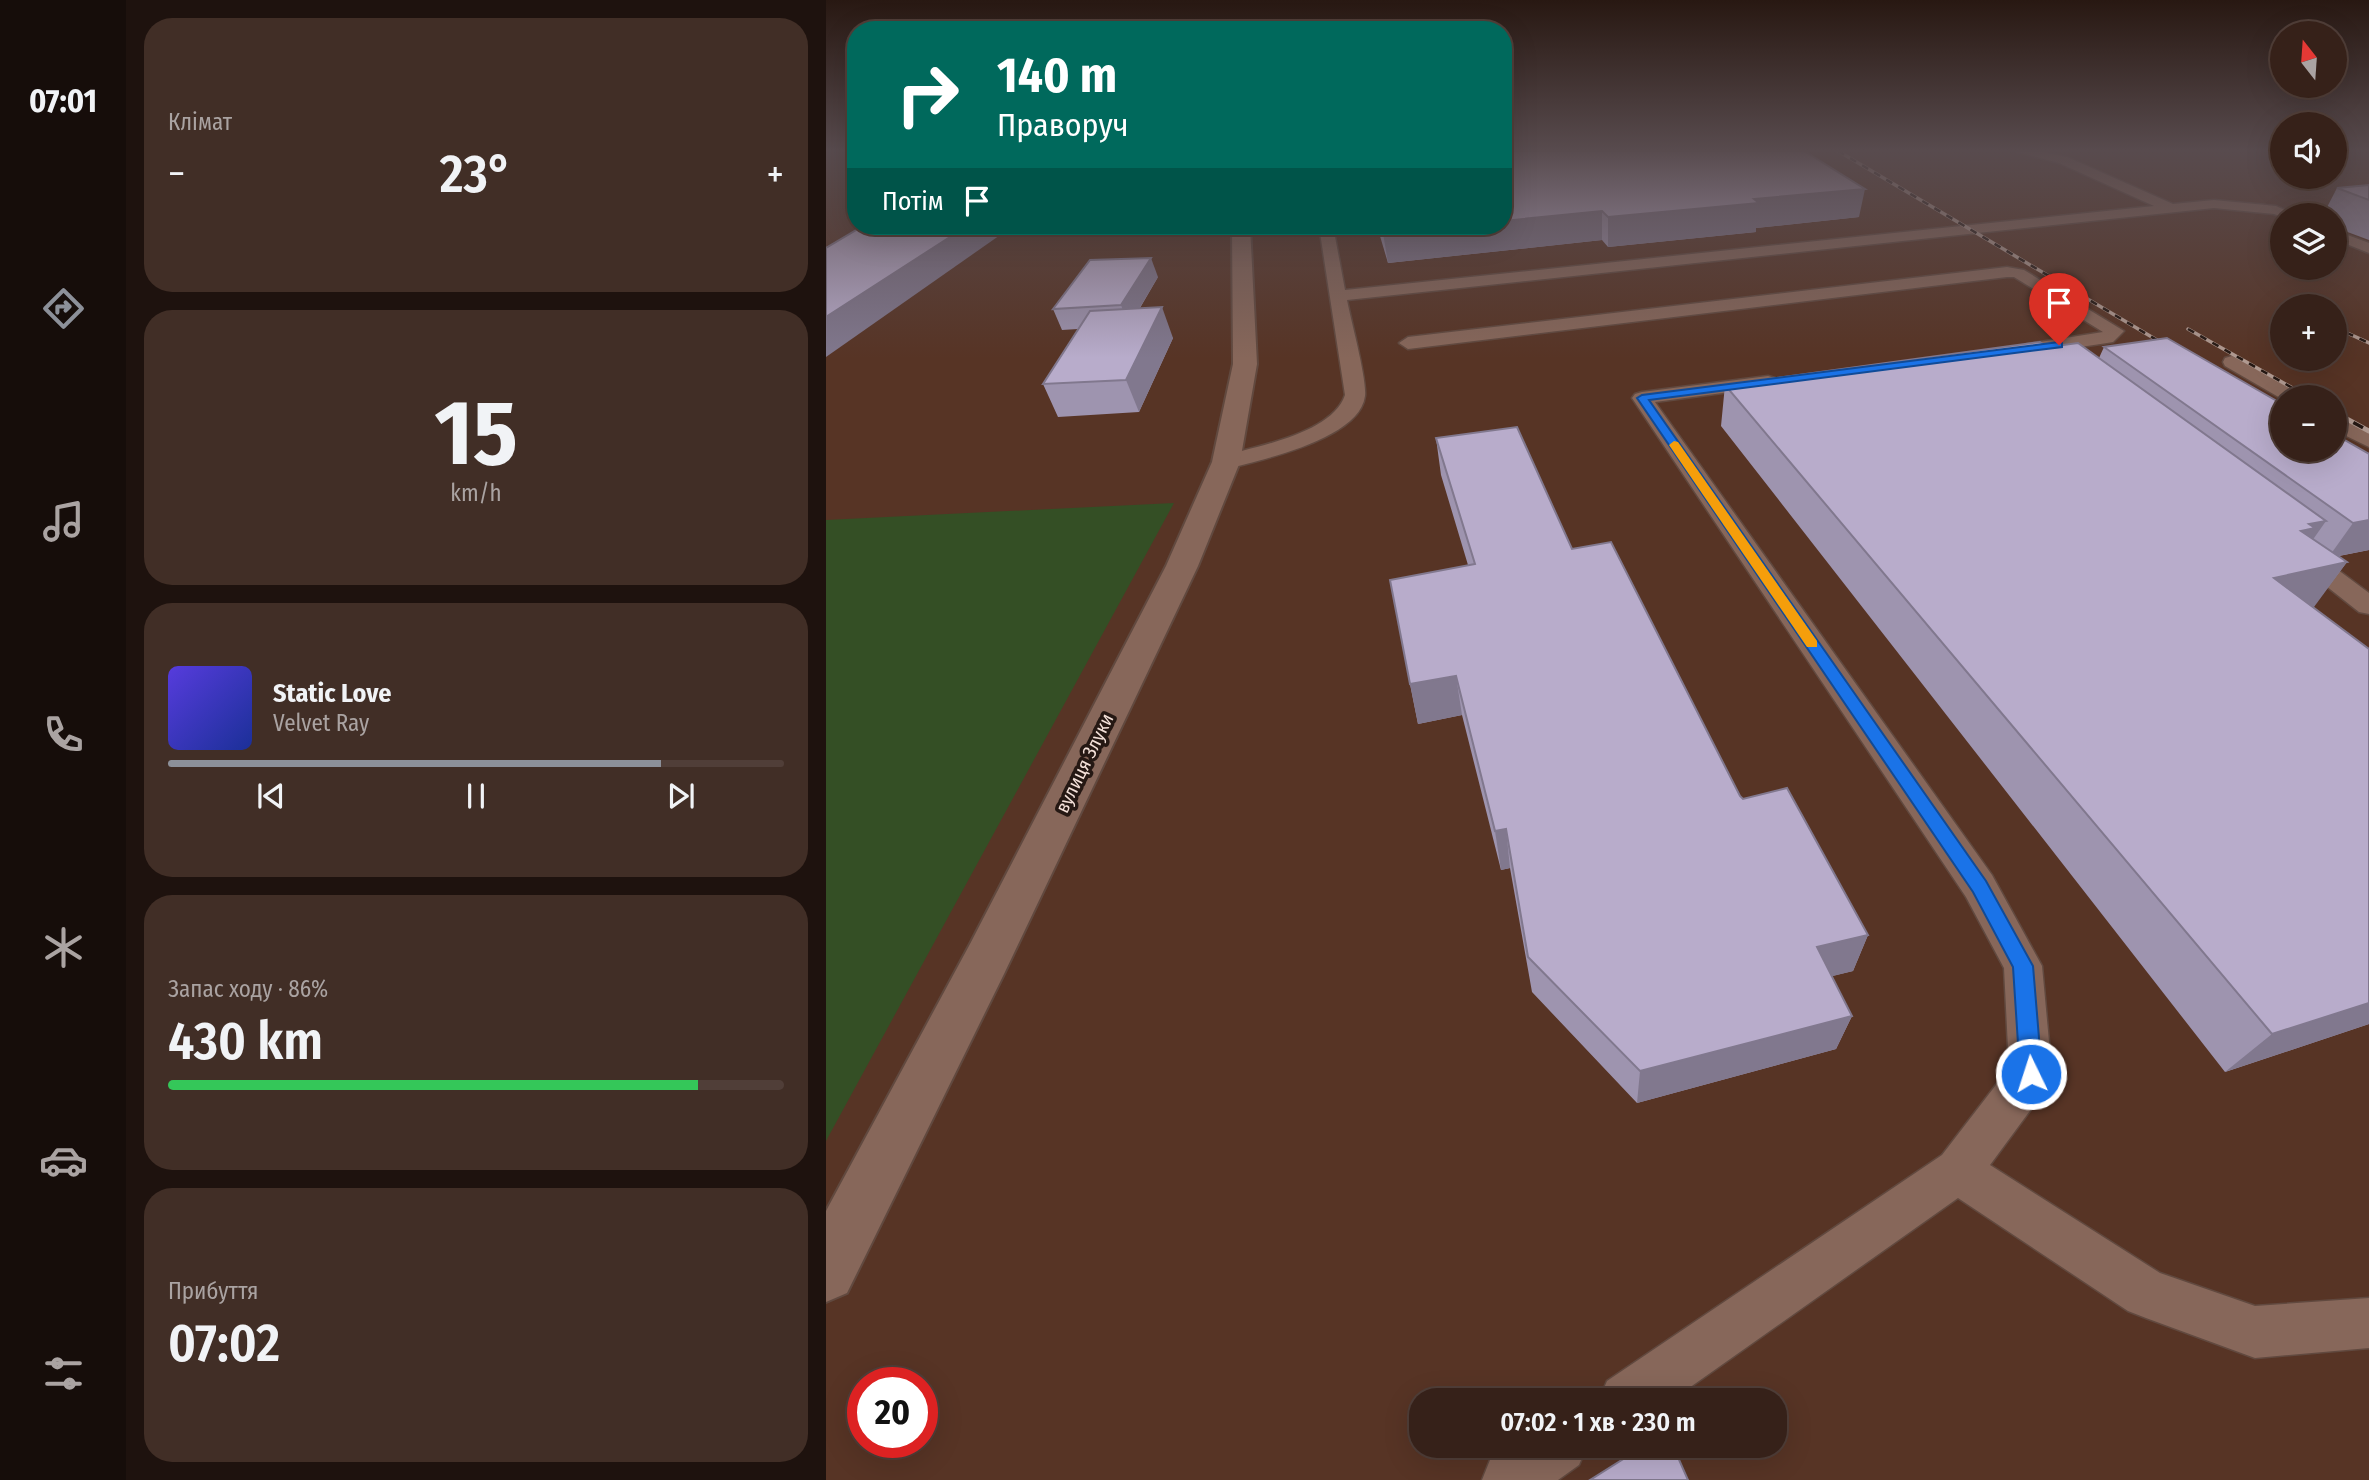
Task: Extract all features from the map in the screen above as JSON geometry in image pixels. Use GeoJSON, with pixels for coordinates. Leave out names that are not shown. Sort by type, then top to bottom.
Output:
{"type":"FeatureCollection","features":[{"type":"Feature","properties":{"kind":"street","name":"вулиця Злуки"},"geometry":{"type":"LineString","coordinates":[[826,1272],[987,959],[1182,566],[1226,463],[1245,364],[1241,235]]}},
{"type":"Feature","properties":{"kind":"lane"},"geometry":{"type":"LineString","coordinates":[[1338,296],[2057,220]]}},
{"type":"Feature","properties":{"kind":"lane"},"geometry":{"type":"LineString","coordinates":[[1226,463],[1300,439],[1333,423],[1351,409],[1355,395],[1328,235]]}},
{"type":"Feature","properties":{"kind":"lane"},"geometry":{"type":"LineString","coordinates":[[2347,239],[2369,248]]}},
{"type":"Feature","properties":{"kind":"lane"},"geometry":{"type":"LineString","coordinates":[[1408,343],[2018,272],[2115,331],[2107,338],[2021,350],[2067,373]]}},
{"type":"Feature","properties":{"kind":"lane"},"geometry":{"type":"LineString","coordinates":[[2232,362],[2272,385]]}},
{"type":"Feature","properties":{"kind":"lane"},"geometry":{"type":"LineString","coordinates":[[1643,1388],[1958,1171],[2031,1074],[2023,966],[1979,886],[1642,398],[1791,379]]}},
{"type":"Feature","properties":{"kind":"lane"},"geometry":{"type":"LineString","coordinates":[[2347,428],[2369,441]]}},
{"type":"Feature","properties":{"kind":"lane"},"geometry":{"type":"LineString","coordinates":[[2273,533],[2369,606]]}},
{"type":"Feature","properties":{"kind":"lane"},"geometry":{"type":"LineString","coordinates":[[1958,1171],[2146,1293],[2255,1332],[2369,1323]]}},
{"type":"Feature","properties":{"kind":"lane"},"geometry":{"type":"LineString","coordinates":[[1510,1480],[1542,1458]]}},
{"type":"Feature","properties":{"kind":"shaded area"},"geometry":{"type":"Polygon","coordinates":[[[826,220],[847,220],[847,235],[1512,235],[1512,220],[2270,220],[2270,280],[2347,280],[2347,220],[2369,220],[2369,1480],[826,1480],[826,220]]]}},
{"type":"Feature","properties":{"kind":"green space"},"geometry":{"type":"Polygon","coordinates":[[[1174,503],[826,1141],[826,520],[1174,503]]]}},
{"type":"Feature","properties":{"kind":"building"},"geometry":{"type":"Polygon","coordinates":[[[848,235],[953,235],[826,317],[826,248],[848,235]]]}},
{"type":"Feature","properties":{"kind":"building"},"geometry":{"type":"Polygon","coordinates":[[[1151,258],[1121,305],[1053,309],[1090,260],[1151,258]]]}},
{"type":"Feature","properties":{"kind":"building"},"geometry":{"type":"Polygon","coordinates":[[[1162,307],[1126,380],[1043,384],[1090,311],[1162,307]]]}},
{"type":"Feature","properties":{"kind":"building"},"geometry":{"type":"Polygon","coordinates":[[[2167,338],[2270,397],[2270,462],[2347,462],[2347,441],[2369,454],[2369,520],[2353,523],[2104,347],[2167,338]]]}},
{"type":"Feature","properties":{"kind":"building"},"geometry":{"type":"Polygon","coordinates":[[[2040,342],[2048,347],[2078,343],[2326,521],[2309,524],[2315,528],[2301,531],[2347,562],[2274,578],[2369,649],[2369,1003],[2272,1034],[1725,385],[2040,342]]]}},
{"type":"Feature","properties":{"kind":"building"},"geometry":{"type":"Polygon","coordinates":[[[1517,427],[1572,549],[1611,542],[1740,796],[1743,799],[1787,788],[1868,935],[1817,947],[1852,1016],[1640,1071],[1528,957],[1506,829],[1495,831],[1456,676],[1410,684],[1390,580],[1475,564],[1436,438],[1517,427]]]}},
{"type":"Feature","properties":{"kind":"building"},"geometry":{"type":"Polygon","coordinates":[[[1625,1458],[1678,1458],[1688,1480],[1590,1480],[1625,1458]]]}},
{"type":"Feature","properties":{"kind":"railway"},"geometry":{"type":"LineString","coordinates":[[1955,220],[2172,349]]}},
{"type":"Feature","properties":{"kind":"railway"},"geometry":{"type":"LineString","coordinates":[[2188,329],[2287,385]]}},
{"type":"Feature","properties":{"kind":"railway"},"geometry":{"type":"LineString","coordinates":[[2347,333],[2369,343]]}},
{"type":"Feature","properties":{"kind":"railway"},"geometry":{"type":"LineString","coordinates":[[2347,419],[2369,431]]}},
{"type":"Feature","properties":{"kind":"slow traffic"},"geometry":{"type":"LineString","coordinates":[[1674,445],[1812,644]]}},
{"type":"Feature","properties":{"kind":"route"},"geometry":{"type":"LineString","coordinates":[[2031,1074],[2023,966],[1979,886],[1642,398],[2059,345]]}}]}
